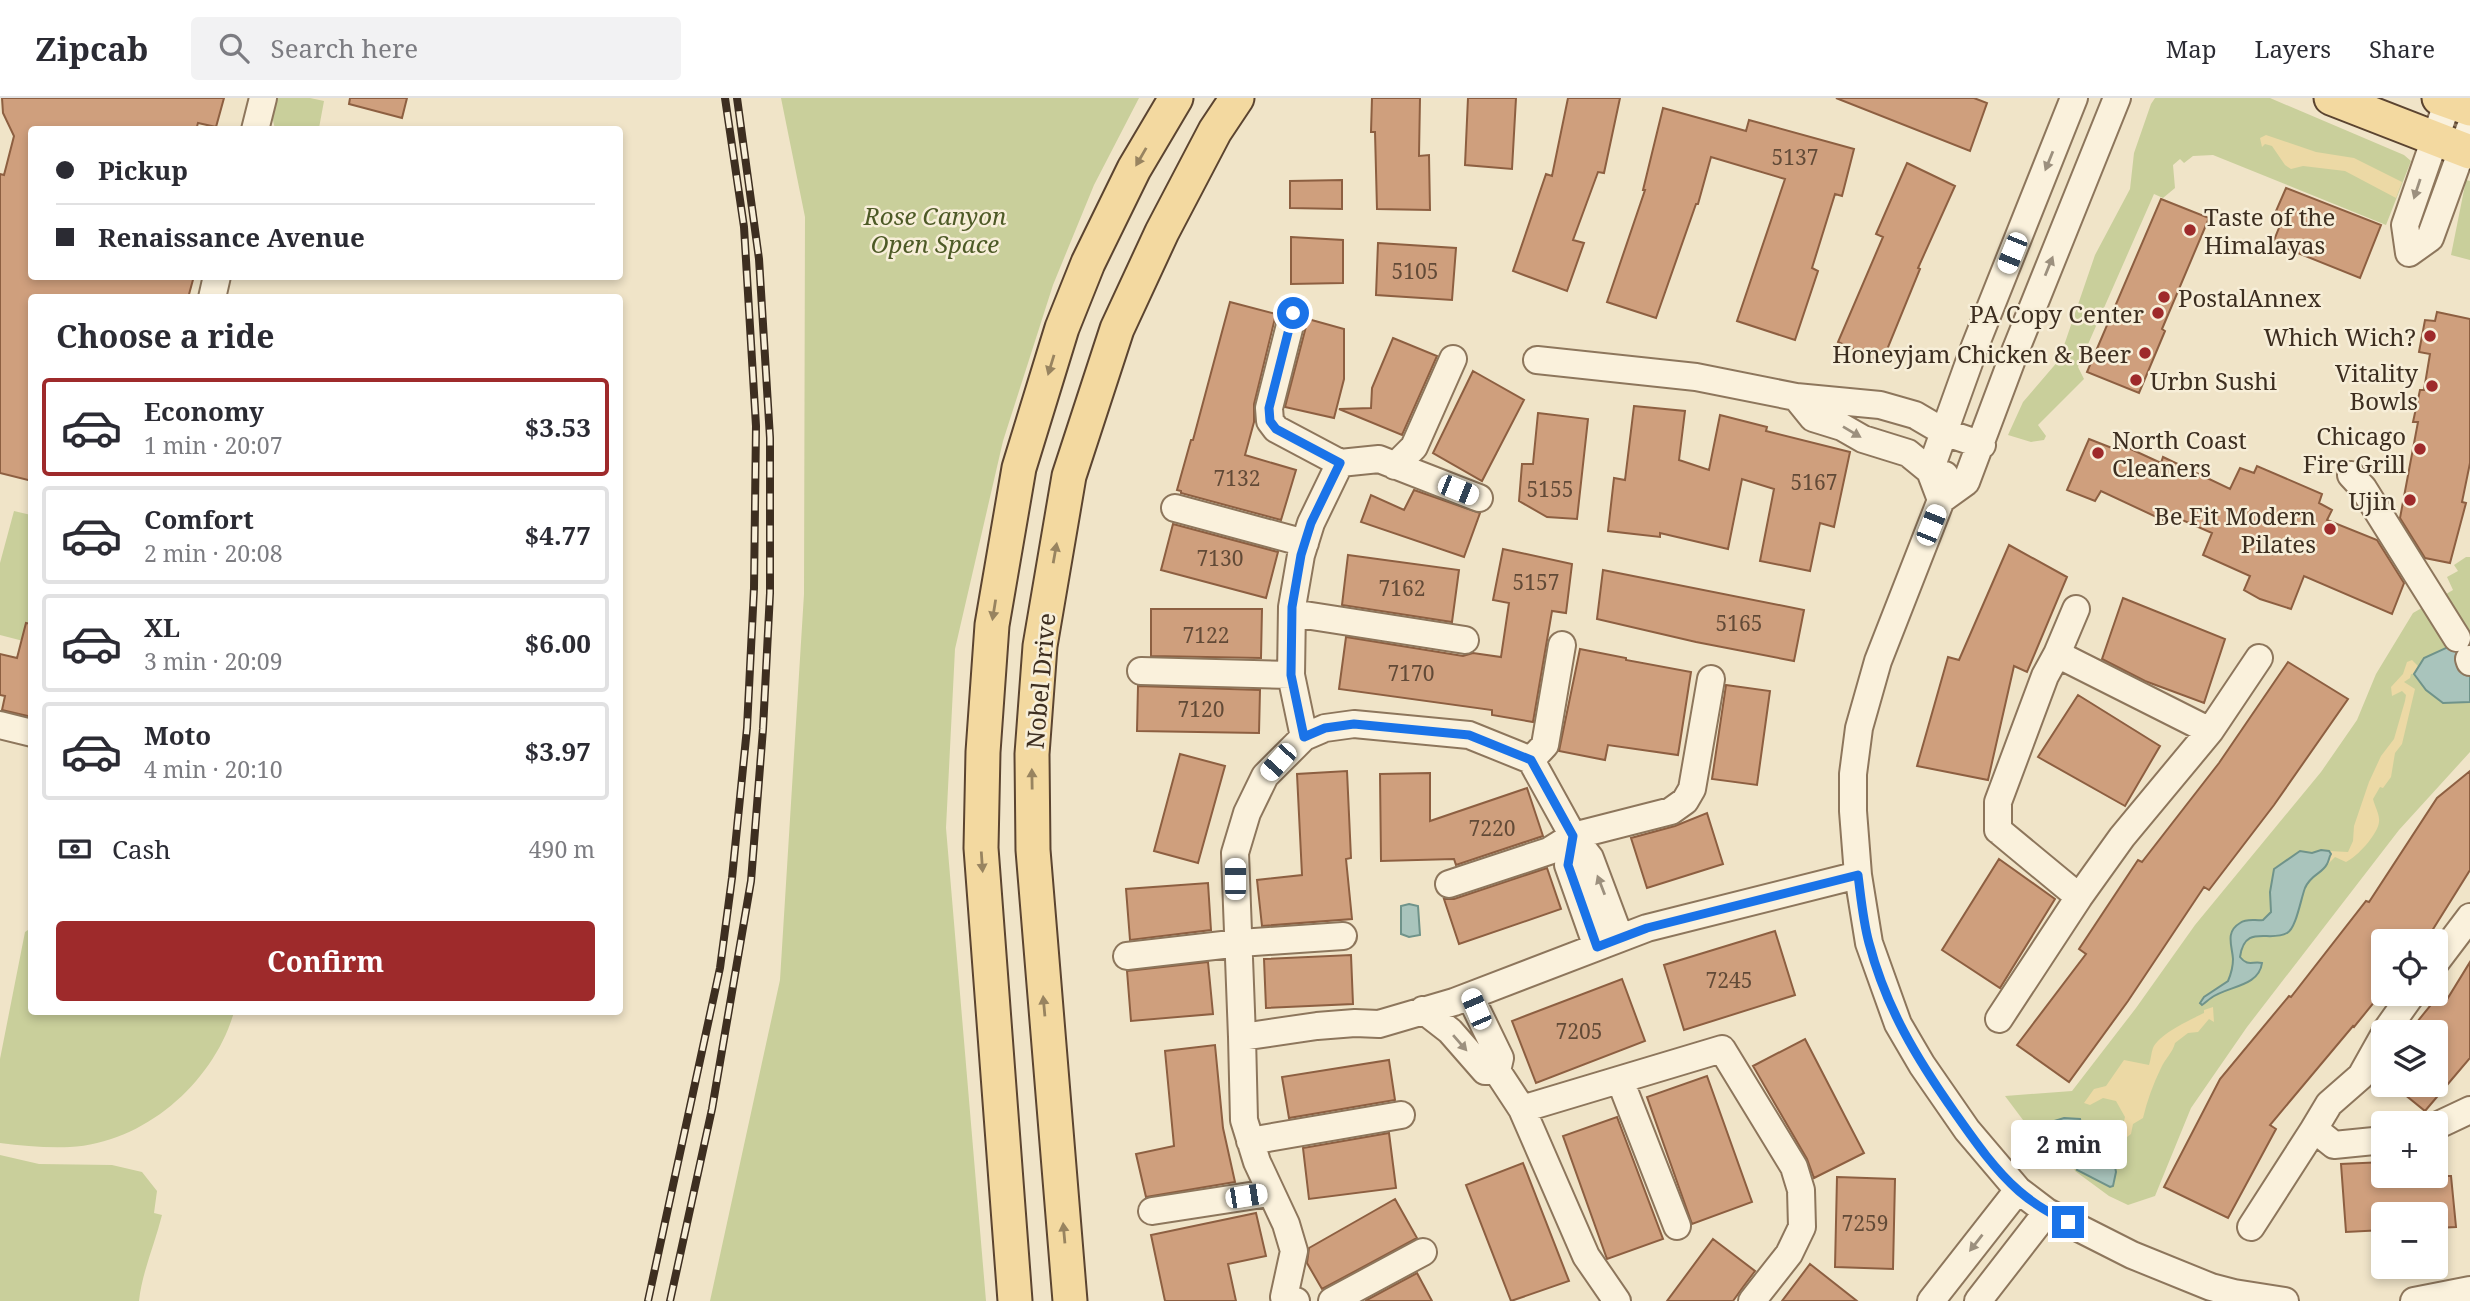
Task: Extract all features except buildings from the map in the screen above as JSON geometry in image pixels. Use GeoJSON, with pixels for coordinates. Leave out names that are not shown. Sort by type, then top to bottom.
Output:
{"type":"FeatureCollection","features":[{"type":"Feature","properties":{"kind":"main road","name":"Nobel Drive"},"geometry":{"type":"LineString","coordinates":[[1016,1301],[981,848],[983,752],[992,625],[1019,468],[1062,328],[1088,263],[1134,169],[1176,98]]}},
{"type":"Feature","properties":{"kind":"main road","name":"Nobel Drive"},"geometry":{"type":"LineString","coordinates":[[1070,1301],[1033,850],[1032,754],[1040,646],[1069,476],[1117,329],[1162,232],[1215,131],[1237,98]]}},
{"type":"Feature","properties":{"kind":"main road"},"geometry":{"type":"LineString","coordinates":[[2331,98],[2459,142]]}},
{"type":"Feature","properties":{"kind":"street"},"geometry":{"type":"LineString","coordinates":[[256,126],[263,98]]}},
{"type":"Feature","properties":{"kind":"street"},"geometry":{"type":"LineString","coordinates":[[1941,500],[1930,471],[1975,346],[2074,98]]}},
{"type":"Feature","properties":{"kind":"street"},"geometry":{"type":"LineString","coordinates":[[2117,98],[2014,354],[1966,482],[1941,500],[1878,661],[1859,728],[1853,774],[1858,875],[1869,943],[1898,1024],[1922,1065],[1967,1130],[2018,1190],[2047,1212],[2132,1255],[2232,1297],[2285,1301]]}},
{"type":"Feature","properties":{"kind":"street"},"geometry":{"type":"LineString","coordinates":[[2452,103],[2459,142]]}},
{"type":"Feature","properties":{"kind":"street"},"geometry":{"type":"LineString","coordinates":[[1293,313],[1269,408],[1270,421],[1276,429],[1340,463],[1379,459],[1479,498]]}},
{"type":"Feature","properties":{"kind":"street"},"geometry":{"type":"LineString","coordinates":[[1395,466],[1414,447],[1453,359]]}},
{"type":"Feature","properties":{"kind":"street"},"geometry":{"type":"LineString","coordinates":[[1536,360],[1696,377],[1796,397],[1880,405],[1915,415],[1944,432],[1982,444]]}},
{"type":"Feature","properties":{"kind":"street"},"geometry":{"type":"LineString","coordinates":[[1796,397],[1813,418],[1842,426],[1863,439],[1908,453],[1930,471],[1966,482]]}},
{"type":"Feature","properties":{"kind":"street"},"geometry":{"type":"LineString","coordinates":[[1304,737],[1291,675],[1292,612],[1311,523],[1340,463]]}},
{"type":"Feature","properties":{"kind":"street"},"geometry":{"type":"LineString","coordinates":[[2351,475],[2363,488],[2465,653]]}},
{"type":"Feature","properties":{"kind":"street"},"geometry":{"type":"LineString","coordinates":[[1175,509],[1305,543]]}},
{"type":"Feature","properties":{"kind":"street"},"geometry":{"type":"LineString","coordinates":[[2076,609],[2045,676],[1998,802],[1991,832],[2079,897]]}},
{"type":"Feature","properties":{"kind":"street"},"geometry":{"type":"LineString","coordinates":[[1292,612],[1465,640]]}},
{"type":"Feature","properties":{"kind":"street"},"geometry":{"type":"LineString","coordinates":[[1531,760],[1545,745],[1562,645]]}},
{"type":"Feature","properties":{"kind":"street"},"geometry":{"type":"LineString","coordinates":[[2057,654],[2210,731]]}},
{"type":"Feature","properties":{"kind":"street"},"geometry":{"type":"LineString","coordinates":[[1999,1019],[2122,837],[2210,731],[2259,658]]}},
{"type":"Feature","properties":{"kind":"street"},"geometry":{"type":"LineString","coordinates":[[1141,671],[1291,675]]}},
{"type":"Feature","properties":{"kind":"street"},"geometry":{"type":"LineString","coordinates":[[1449,884],[1549,851],[1573,836],[1671,811],[1685,801],[1692,789],[1711,679]]}},
{"type":"Feature","properties":{"kind":"street"},"geometry":{"type":"LineString","coordinates":[[1287,1300],[1294,1251],[1286,1224],[1269,1193],[1244,1120],[1235,853],[1247,813],[1265,776],[1304,737],[1325,728],[1354,724],[1469,735],[1531,760],[1573,836],[1590,858],[1608,943]]}},
{"type":"Feature","properties":{"kind":"street"},"geometry":{"type":"LineString","coordinates":[[0,725],[28,732]]}},
{"type":"Feature","properties":{"kind":"street"},"geometry":{"type":"LineString","coordinates":[[1242,1037],[1317,1026],[1380,1024],[1470,996],[1647,928],[1858,875]]}},
{"type":"Feature","properties":{"kind":"street"},"geometry":{"type":"LineString","coordinates":[[2448,946],[2470,917]]}},
{"type":"Feature","properties":{"kind":"street"},"geometry":{"type":"LineString","coordinates":[[1127,956],[1240,943],[1343,936]]}},
{"type":"Feature","properties":{"kind":"street"},"geometry":{"type":"LineString","coordinates":[[1470,996],[1500,1058],[1497,1071],[1521,1109],[1586,1256],[1617,1301]]}},
{"type":"Feature","properties":{"kind":"street"},"geometry":{"type":"LineString","coordinates":[[1423,1010],[1450,1031],[1485,1071],[1497,1071]]}},
{"type":"Feature","properties":{"kind":"street"},"geometry":{"type":"LineString","coordinates":[[1521,1109],[1722,1049],[1794,1167],[1801,1191],[1802,1227],[1790,1254],[1752,1301]]}},
{"type":"Feature","properties":{"kind":"street"},"geometry":{"type":"LineString","coordinates":[[2251,1227],[2329,1104],[2361,1076],[2371,1058]]}},
{"type":"Feature","properties":{"kind":"street"},"geometry":{"type":"LineString","coordinates":[[1620,1080],[1677,1226]]}},
{"type":"Feature","properties":{"kind":"street"},"geometry":{"type":"LineString","coordinates":[[2448,1120],[2470,1110]]}},
{"type":"Feature","properties":{"kind":"street"},"geometry":{"type":"LineString","coordinates":[[1250,1141],[1401,1115]]}},
{"type":"Feature","properties":{"kind":"street"},"geometry":{"type":"LineString","coordinates":[[2314,1129],[2334,1145],[2371,1141]]}},
{"type":"Feature","properties":{"kind":"street"},"geometry":{"type":"LineString","coordinates":[[1931,1301],[2018,1190]]}},
{"type":"Feature","properties":{"kind":"street"},"geometry":{"type":"LineString","coordinates":[[1152,1211],[1269,1193]]}},
{"type":"Feature","properties":{"kind":"street"},"geometry":{"type":"LineString","coordinates":[[1978,1301],[2047,1212]]}},
{"type":"Feature","properties":{"kind":"street"},"geometry":{"type":"LineString","coordinates":[[1332,1301],[1423,1252]]}},
{"type":"Feature","properties":{"kind":"street"},"geometry":{"type":"LineString","coordinates":[[2414,1301],[2470,1290]]}},
{"type":"Feature","properties":{"kind":"green space"},"geometry":{"type":"Polygon","coordinates":[[[276,98],[310,98],[324,101],[319,126],[274,126],[271,112],[276,98]]]}},
{"type":"Feature","properties":{"kind":"green space","name":"Rose Canyon Open Space"},"geometry":{"type":"Polygon","coordinates":[[[781,98],[1139,98],[1094,185],[1053,285],[1003,441],[955,649],[946,828],[986,1301],[710,1301],[780,980],[804,594],[805,217],[781,98]]]}},
{"type":"Feature","properties":{"kind":"green space"},"geometry":{"type":"Polygon","coordinates":[[[2155,98],[2270,98],[2404,155],[2411,161],[2386,225],[2213,155],[2193,156],[2184,163],[2180,159],[2173,165],[2175,188],[2163,198],[2154,194],[2078,367],[2084,379],[2038,425],[2046,436],[2044,440],[2031,442],[2008,435],[2023,402],[2059,360],[2095,255],[2130,189],[2134,153],[2155,98]]]}},
{"type":"Feature","properties":{"kind":"green space"},"geometry":{"type":"Polygon","coordinates":[[[2466,180],[2470,181],[2470,260],[2451,255],[2466,180]]]}},
{"type":"Feature","properties":{"kind":"green space"},"geometry":{"type":"Polygon","coordinates":[[[14,511],[28,514],[28,642],[0,635],[0,563],[14,511]]]}},
{"type":"Feature","properties":{"kind":"green space"},"geometry":{"type":"Polygon","coordinates":[[[2470,557],[2470,752],[2399,830],[2247,1027],[2191,1108],[2155,1196],[2128,1205],[2109,1196],[2075,1171],[2072,1162],[2063,1162],[2032,1132],[2005,1096],[2072,1091],[2195,925],[2321,772],[2357,720],[2376,674],[2413,613],[2453,590],[2447,577],[2458,571],[2454,565],[2470,557]]]}},
{"type":"Feature","properties":{"kind":"green space"},"geometry":{"type":"Polygon","coordinates":[[[28,930],[28,1015],[233,1015],[210,1062],[173,1104],[150,1121],[98,1143],[61,1147],[0,1143],[0,1059],[25,932],[28,930]]]}},
{"type":"Feature","properties":{"kind":"green space"},"geometry":{"type":"Polygon","coordinates":[[[0,1155],[39,1164],[112,1165],[142,1172],[157,1191],[154,1213],[162,1215],[139,1301],[0,1301],[0,1155]]]}},
{"type":"Feature","properties":{"kind":"sand"},"geometry":{"type":"Polygon","coordinates":[[[2266,135],[2316,152],[2354,158],[2402,182],[2396,198],[2345,171],[2303,166],[2291,169],[2272,146],[2265,144],[2262,147],[2260,138],[2266,135]]]}},
{"type":"Feature","properties":{"kind":"sand"},"geometry":{"type":"Polygon","coordinates":[[[2412,660],[2418,666],[2414,674],[2404,682],[2415,689],[2402,744],[2395,753],[2391,777],[2383,788],[2380,787],[2373,799],[2379,817],[2378,827],[2366,845],[2351,859],[2346,862],[2335,857],[2327,865],[2331,854],[2329,851],[2348,852],[2353,841],[2354,826],[2369,782],[2381,756],[2394,739],[2405,701],[2406,695],[2402,691],[2392,696],[2391,687],[2403,674],[2407,662],[2412,660]]]}},
{"type":"Feature","properties":{"kind":"sand"},"geometry":{"type":"Polygon","coordinates":[[[2213,1007],[2214,1022],[2209,1019],[2198,1032],[2188,1033],[2175,1043],[2155,1080],[2143,1118],[2133,1124],[2131,1134],[2127,1137],[2122,1130],[2125,1117],[2116,1101],[2103,1098],[2090,1105],[2084,1103],[2094,1089],[2106,1086],[2124,1060],[2149,1065],[2156,1043],[2176,1028],[2204,1013],[2204,1010],[2213,1007]]]}},
{"type":"Feature","properties":{"kind":"water"},"geometry":{"type":"Polygon","coordinates":[[[2470,637],[2470,702],[2443,703],[2426,690],[2414,674],[2424,658],[2470,637]]]}},
{"type":"Feature","properties":{"kind":"water"},"geometry":{"type":"Polygon","coordinates":[[[2321,850],[2331,854],[2328,862],[2307,883],[2296,920],[2290,930],[2280,936],[2252,937],[2243,947],[2240,957],[2248,963],[2262,963],[2260,971],[2249,981],[2218,994],[2202,1005],[2200,1003],[2204,997],[2228,981],[2233,962],[2230,939],[2232,930],[2243,921],[2263,920],[2271,912],[2270,892],[2274,869],[2300,851],[2312,853],[2321,850]]]}},
{"type":"Feature","properties":{"kind":"water"},"geometry":{"type":"Polygon","coordinates":[[[1401,906],[1418,906],[1420,935],[1409,937],[1401,934],[1401,906]]]}},
{"type":"Feature","properties":{"kind":"water"},"geometry":{"type":"Polygon","coordinates":[[[2064,1118],[2080,1119],[2090,1139],[2111,1144],[2116,1172],[2113,1186],[2110,1187],[2077,1170],[2077,1165],[2069,1158],[2063,1158],[2037,1133],[2048,1123],[2064,1118]]]}},
{"type":"Feature","properties":{"kind":"railway"},"geometry":{"type":"LineString","coordinates":[[648,1301],[720,968],[747,728],[754,588],[756,426],[744,227],[725,98]]}},
{"type":"Feature","properties":{"kind":"railway"},"geometry":{"type":"LineString","coordinates":[[670,1301],[712,1109],[751,881],[763,729],[770,593],[770,438],[759,259],[737,98]]}},
{"type":"Feature","properties":{"kind":"place","name":"Taste of the Himalayas"},"geometry":{"type":"Point","coordinates":[2190,230]}},
{"type":"Feature","properties":{"kind":"place","name":"PostalAnnex"},"geometry":{"type":"Point","coordinates":[2164,297]}},
{"type":"Feature","properties":{"kind":"place","name":"PA Copy Center"},"geometry":{"type":"Point","coordinates":[2158,313]}},
{"type":"Feature","properties":{"kind":"place","name":"Which Wich?"},"geometry":{"type":"Point","coordinates":[2430,336]}},
{"type":"Feature","properties":{"kind":"place","name":"Honeyjam Chicken & Beer"},"geometry":{"type":"Point","coordinates":[2145,353]}},
{"type":"Feature","properties":{"kind":"place","name":"Urbn Sushi"},"geometry":{"type":"Point","coordinates":[2136,380]}},
{"type":"Feature","properties":{"kind":"place","name":"Vitality Bowls"},"geometry":{"type":"Point","coordinates":[2432,386]}},
{"type":"Feature","properties":{"kind":"place","name":"Chicago Fire Grill"},"geometry":{"type":"Point","coordinates":[2420,449]}},
{"type":"Feature","properties":{"kind":"place","name":"North Coast Cleaners"},"geometry":{"type":"Point","coordinates":[2098,453]}},
{"type":"Feature","properties":{"kind":"place","name":"Ujin"},"geometry":{"type":"Point","coordinates":[2410,500]}},
{"type":"Feature","properties":{"kind":"place","name":"Be Fit Modern Pilates"},"geometry":{"type":"Point","coordinates":[2330,529]}},
{"type":"Feature","properties":{"kind":"route"},"geometry":{"type":"LineString","coordinates":[[1293,313],[1269,408],[1270,421],[1276,429],[1340,463],[1311,523],[1301,555],[1292,607],[1291,675],[1304,737],[1325,728],[1354,724],[1469,735],[1531,760],[1573,836],[1568,865],[1597,947],[1647,928],[1858,875],[1869,943],[1884,989],[1898,1024],[1922,1065],[1967,1130],[2018,1190],[2047,1212],[2068,1222]]}}]}
